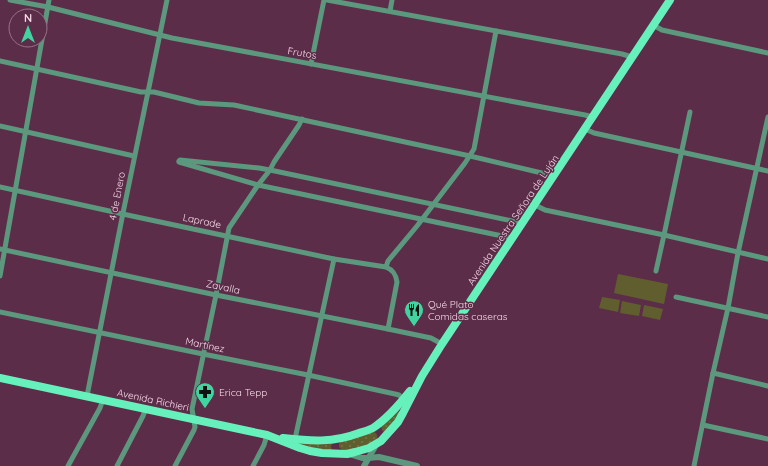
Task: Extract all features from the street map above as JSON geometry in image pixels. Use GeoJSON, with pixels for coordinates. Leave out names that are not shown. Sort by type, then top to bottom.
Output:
{"type":"FeatureCollection","features":[{"type":"Feature","properties":{"kind":"main road","name":"Avenida Nuestra Señora de Luján"},"geometry":{"type":"LineString","coordinates":[[347,454],[361,451],[379,442],[398,422],[422,376],[442,344],[670,0]]}},
{"type":"Feature","properties":{"kind":"main road"},"geometry":{"type":"LineString","coordinates":[[269,435],[319,441],[336,440],[355,435],[372,428],[393,411],[404,400],[422,376]]}},
{"type":"Feature","properties":{"kind":"main road","name":"Avenida Richieri"},"geometry":{"type":"LineString","coordinates":[[0,378],[269,435],[310,451],[347,454]]}},
{"type":"Feature","properties":{"kind":"main road"},"geometry":{"type":"LineString","coordinates":[[372,428],[380,431],[381,436],[379,442]]}},
{"type":"Feature","properties":{"kind":"main road"},"geometry":{"type":"LineString","coordinates":[[336,440],[334,445],[336,454]]}},
{"type":"Feature","properties":{"kind":"street","name":"Frutos"},"geometry":{"type":"LineString","coordinates":[[10,0],[48,7],[159,35],[593,117]]}},
{"type":"Feature","properties":{"kind":"street"},"geometry":{"type":"LineString","coordinates":[[0,276],[2,250],[15,190],[49,0]]}},
{"type":"Feature","properties":{"kind":"street","name":"4 de Enero"},"geometry":{"type":"LineString","coordinates":[[87,396],[134,156],[167,0]]}},
{"type":"Feature","properties":{"kind":"street"},"geometry":{"type":"LineString","coordinates":[[311,64],[325,0],[632,57]]}},
{"type":"Feature","properties":{"kind":"street"},"geometry":{"type":"LineString","coordinates":[[390,12],[392,0]]}},
{"type":"Feature","properties":{"kind":"street"},"geometry":{"type":"LineString","coordinates":[[654,26],[662,30],[768,53]]}},
{"type":"Feature","properties":{"kind":"street"},"geometry":{"type":"LineString","coordinates":[[386,268],[388,261],[434,204],[474,150],[496,31]]}},
{"type":"Feature","properties":{"kind":"street"},"geometry":{"type":"LineString","coordinates":[[0,61],[141,92],[154,92],[199,103],[234,105],[302,119],[470,156],[553,177]]}},
{"type":"Feature","properties":{"kind":"street"},"geometry":{"type":"LineString","coordinates":[[656,270],[690,112]]}},
{"type":"Feature","properties":{"kind":"street"},"geometry":{"type":"LineString","coordinates":[[694,466],[768,117]]}},
{"type":"Feature","properties":{"kind":"street"},"geometry":{"type":"LineString","coordinates":[[175,466],[195,427],[192,409],[229,228],[270,170],[302,119]]}},
{"type":"Feature","properties":{"kind":"street"},"geometry":{"type":"LineString","coordinates":[[0,126],[134,156]]}},
{"type":"Feature","properties":{"kind":"street"},"geometry":{"type":"LineString","coordinates":[[585,129],[594,133],[768,171]]}},
{"type":"Feature","properties":{"kind":"street"},"geometry":{"type":"LineString","coordinates":[[512,238],[258,185],[180,163],[179,161],[259,168],[522,223]]}},
{"type":"Feature","properties":{"kind":"street","name":"Laprade"},"geometry":{"type":"LineString","coordinates":[[0,187],[334,259],[391,269],[397,277],[397,282],[388,329]]}},
{"type":"Feature","properties":{"kind":"street"},"geometry":{"type":"LineString","coordinates":[[535,205],[545,210],[768,259]]}},
{"type":"Feature","properties":{"kind":"street","name":"Zavalla"},"geometry":{"type":"LineString","coordinates":[[2,250],[431,338],[442,344]]}},
{"type":"Feature","properties":{"kind":"street"},"geometry":{"type":"LineString","coordinates":[[294,439],[334,259]]}},
{"type":"Feature","properties":{"kind":"street"},"geometry":{"type":"LineString","coordinates":[[676,297],[768,317]]}},
{"type":"Feature","properties":{"kind":"street","name":"Martínez"},"geometry":{"type":"LineString","coordinates":[[0,312],[308,375],[399,395],[404,400]]}},
{"type":"Feature","properties":{"kind":"street"},"geometry":{"type":"LineString","coordinates":[[713,373],[768,386]]}},
{"type":"Feature","properties":{"kind":"street"},"geometry":{"type":"LineString","coordinates":[[68,466],[100,408],[103,399]]}},
{"type":"Feature","properties":{"kind":"street"},"geometry":{"type":"LineString","coordinates":[[118,466],[146,408]]}},
{"type":"Feature","properties":{"kind":"street"},"geometry":{"type":"LineString","coordinates":[[703,425],[768,440]]}},
{"type":"Feature","properties":{"kind":"street"},"geometry":{"type":"LineString","coordinates":[[253,466],[269,435]]}},
{"type":"Feature","properties":{"kind":"street"},"geometry":{"type":"LineString","coordinates":[[364,466],[379,442]]}},
{"type":"Feature","properties":{"kind":"street","name":"Avenida Richieri"},"geometry":{"type":"LineString","coordinates":[[347,454],[362,458],[379,457],[417,466]]}},
{"type":"Feature","properties":{"kind":"shaded area"},"geometry":{"type":"Polygon","coordinates":[[[618,274],[668,284],[664,304],[614,293],[618,274]]]}},
{"type":"Feature","properties":{"kind":"shaded area"},"geometry":{"type":"Polygon","coordinates":[[[602,297],[620,300],[618,312],[599,308],[602,297]]]}},
{"type":"Feature","properties":{"kind":"shaded area"},"geometry":{"type":"Polygon","coordinates":[[[622,301],[641,305],[639,316],[620,313],[622,301]]]}},
{"type":"Feature","properties":{"kind":"shaded area"},"geometry":{"type":"Polygon","coordinates":[[[644,305],[663,309],[660,320],[642,316],[644,305]]]}},
{"type":"Feature","properties":{"kind":"shaded area"},"geometry":{"type":"Polygon","coordinates":[[[397,411],[399,414],[384,433],[381,427],[397,411]]]}},
{"type":"Feature","properties":{"kind":"shaded area"},"geometry":{"type":"Polygon","coordinates":[[[372,431],[376,434],[377,439],[363,448],[343,451],[339,447],[341,441],[372,431]]]}},
{"type":"Feature","properties":{"kind":"shaded area"},"geometry":{"type":"Polygon","coordinates":[[[293,442],[332,444],[332,451],[309,448],[293,442]]]}},
{"type":"Feature","properties":{"kind":"place","name":"Qué Plato Comidas caseras"},"geometry":{"type":"Point","coordinates":[414,327]}},
{"type":"Feature","properties":{"kind":"place","name":"Erica Tepp"},"geometry":{"type":"Point","coordinates":[205,409]}}]}
